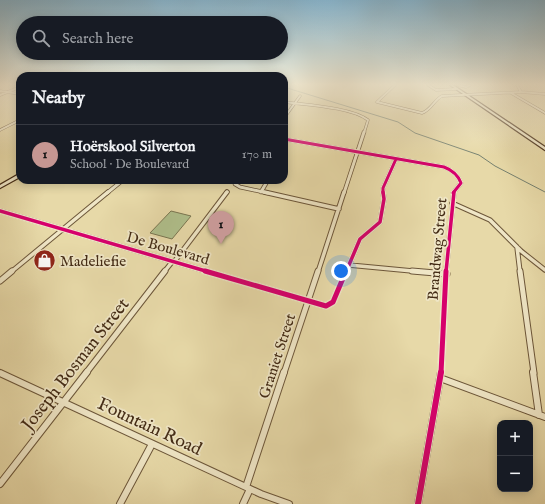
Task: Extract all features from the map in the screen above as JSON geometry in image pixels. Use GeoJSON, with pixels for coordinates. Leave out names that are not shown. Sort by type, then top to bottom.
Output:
{"type":"FeatureCollection","features":[{"type":"Feature","properties":{"kind":"main road"},"geometry":{"type":"LineString","coordinates":[[487,109],[545,149]]}},
{"type":"Feature","properties":{"kind":"main road"},"geometry":{"type":"LineString","coordinates":[[488,109],[545,145]]}},
{"type":"Feature","properties":{"kind":"main road"},"geometry":{"type":"LineString","coordinates":[[0,183],[16,173]]}},
{"type":"Feature","properties":{"kind":"main road"},"geometry":{"type":"LineString","coordinates":[[0,187],[16,177]]}},
{"type":"Feature","properties":{"kind":"street","name":"Graniet Street"},"geometry":{"type":"LineString","coordinates":[[243,504],[368,119],[338,110],[327,109]]}},
{"type":"Feature","properties":{"kind":"street"},"geometry":{"type":"LineString","coordinates":[[404,109],[423,113],[429,109]]}},
{"type":"Feature","properties":{"kind":"street"},"geometry":{"type":"LineString","coordinates":[[0,130],[16,122]]}},
{"type":"Feature","properties":{"kind":"street","name":"Brandwag Street"},"geometry":{"type":"LineString","coordinates":[[288,141],[444,167],[454,172],[461,183],[453,193],[443,314],[442,366],[418,504]]}},
{"type":"Feature","properties":{"kind":"street"},"geometry":{"type":"LineString","coordinates":[[396,158],[383,188],[384,199],[380,222],[360,238],[349,264],[447,274]]}},
{"type":"Feature","properties":{"kind":"street"},"geometry":{"type":"LineString","coordinates":[[0,281],[118,184]]}},
{"type":"Feature","properties":{"kind":"street"},"geometry":{"type":"LineString","coordinates":[[237,184],[238,187],[339,209]]}},
{"type":"Feature","properties":{"kind":"street"},"geometry":{"type":"LineString","coordinates":[[261,192],[266,184]]}},
{"type":"Feature","properties":{"kind":"street","name":"Joseph Bosman Street"},"geometry":{"type":"LineString","coordinates":[[0,484],[227,192]]}},
{"type":"Feature","properties":{"kind":"street"},"geometry":{"type":"LineString","coordinates":[[452,203],[488,218],[545,270]]}},
{"type":"Feature","properties":{"kind":"street","name":"De Boulevard"},"geometry":{"type":"LineString","coordinates":[[0,211],[323,306],[330,305],[333,302],[349,264]]}},
{"type":"Feature","properties":{"kind":"street"},"geometry":{"type":"LineString","coordinates":[[440,378],[542,416],[517,246]]}},
{"type":"Feature","properties":{"kind":"street","name":"Fountain Road"},"geometry":{"type":"LineString","coordinates":[[0,373],[248,488],[289,504]]}},
{"type":"Feature","properties":{"kind":"street"},"geometry":{"type":"LineString","coordinates":[[120,504],[152,444]]}},
{"type":"Feature","properties":{"kind":"green space"},"geometry":{"type":"Polygon","coordinates":[[[171,211],[191,216],[172,239],[150,233],[171,211]]]}},
{"type":"Feature","properties":{"kind":"waterway"},"geometry":{"type":"LineString","coordinates":[[354,109],[398,122],[415,133],[479,155],[495,166],[545,192]]}},
{"type":"Feature","properties":{"kind":"cycle path"},"geometry":{"type":"LineString","coordinates":[[288,140],[444,167],[455,173],[460,180],[461,183],[454,191],[452,198],[443,314],[442,366],[418,504]]}},
{"type":"Feature","properties":{"kind":"cycle path"},"geometry":{"type":"LineString","coordinates":[[0,211],[326,306],[333,302],[360,239],[380,222],[384,199],[383,188],[396,159]]}},
{"type":"Feature","properties":{"kind":"place","name":"Hoërskool Silverton"},"geometry":{"type":"Point","coordinates":[221,244]}},
{"type":"Feature","properties":{"kind":"place","name":"Madeliefie"},"geometry":{"type":"Point","coordinates":[44,261]}}]}
